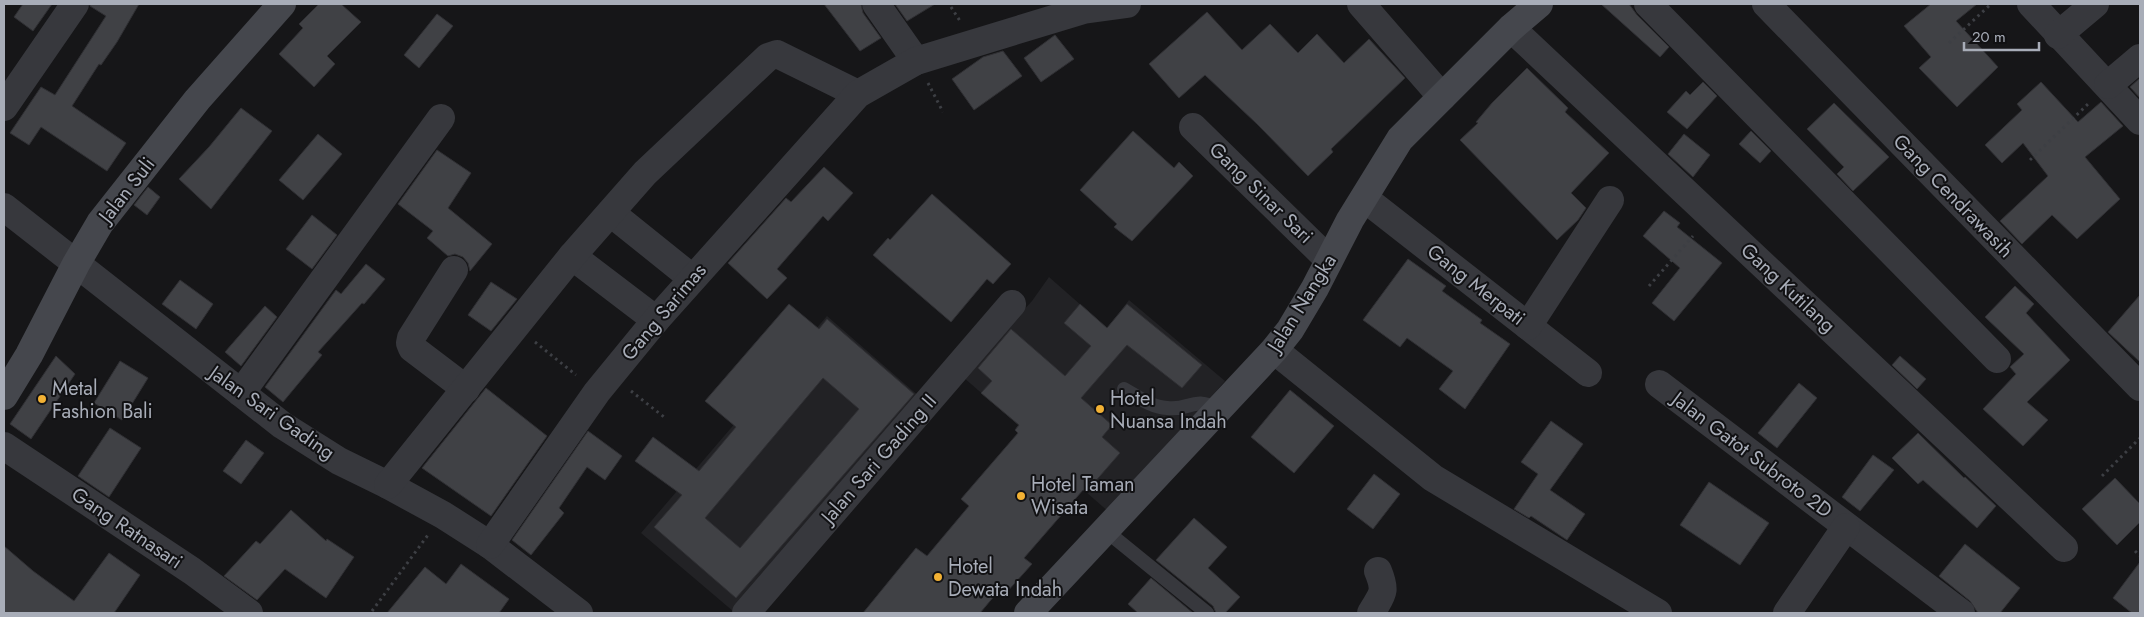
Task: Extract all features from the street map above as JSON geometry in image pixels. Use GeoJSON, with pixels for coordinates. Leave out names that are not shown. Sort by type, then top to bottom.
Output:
{"type":"FeatureCollection","features":[{"type":"Feature","properties":{"kind":"main road","name":"Jalan Suli"},"geometry":{"type":"LineString","coordinates":[[4,396],[100,223],[197,100],[282,4]]}},
{"type":"Feature","properties":{"kind":"main road","name":"Jalan Nangka"},"geometry":{"type":"LineString","coordinates":[[1028,613],[1220,410],[1290,330],[1364,198],[1400,139],[1511,28],[1539,4]]}},
{"type":"Feature","properties":{"kind":"street"},"geometry":{"type":"LineString","coordinates":[[4,107],[75,4]]}},
{"type":"Feature","properties":{"kind":"street"},"geometry":{"type":"LineString","coordinates":[[876,4],[916,61]]}},
{"type":"Feature","properties":{"kind":"street","name":"Gang Sarimas"},"geometry":{"type":"LineString","coordinates":[[490,545],[604,384],[656,320],[858,94],[916,61],[1082,10],[1127,4]]}},
{"type":"Feature","properties":{"kind":"street"},"geometry":{"type":"LineString","coordinates":[[1361,4],[1442,97]]}},
{"type":"Feature","properties":{"kind":"street"},"geometry":{"type":"LineString","coordinates":[[1648,4],[1996,359]]}},
{"type":"Feature","properties":{"kind":"street","name":"Gang Cendrawasih"},"geometry":{"type":"LineString","coordinates":[[1766,4],[2140,387]]}},
{"type":"Feature","properties":{"kind":"street"},"geometry":{"type":"LineString","coordinates":[[2031,4],[2140,121]]}},
{"type":"Feature","properties":{"kind":"street"},"geometry":{"type":"LineString","coordinates":[[2058,34],[2095,4]]}},
{"type":"Feature","properties":{"kind":"street","name":"Gang Kutilang"},"geometry":{"type":"LineString","coordinates":[[1511,28],[2064,548]]}},
{"type":"Feature","properties":{"kind":"street"},"geometry":{"type":"LineString","coordinates":[[388,485],[517,327],[572,256],[645,173],[768,57],[777,54],[858,94]]}},
{"type":"Feature","properties":{"kind":"street"},"geometry":{"type":"LineString","coordinates":[[2108,85],[2140,58]]}},
{"type":"Feature","properties":{"kind":"street"},"geometry":{"type":"LineString","coordinates":[[241,394],[441,118]]}},
{"type":"Feature","properties":{"kind":"street","name":"Gang Sinar Sari"},"geometry":{"type":"LineString","coordinates":[[1193,127],[1330,260]]}},
{"type":"Feature","properties":{"kind":"street","name":"Gang Merpati"},"geometry":{"type":"LineString","coordinates":[[1364,198],[1588,373]]}},
{"type":"Feature","properties":{"kind":"street"},"geometry":{"type":"LineString","coordinates":[[1528,326],[1610,200]]}},
{"type":"Feature","properties":{"kind":"street","name":"Jalan Sari Gading"},"geometry":{"type":"LineString","coordinates":[[4,206],[282,425],[315,447],[443,515],[490,545],[580,613]]}},
{"type":"Feature","properties":{"kind":"street"},"geometry":{"type":"LineString","coordinates":[[611,213],[692,278]]}},
{"type":"Feature","properties":{"kind":"street"},"geometry":{"type":"LineString","coordinates":[[572,256],[656,320]]}},
{"type":"Feature","properties":{"kind":"street"},"geometry":{"type":"LineString","coordinates":[[454,270],[411,338],[410,343],[412,348],[466,389]]}},
{"type":"Feature","properties":{"kind":"street","name":"Jalan Sari Gading II"},"geometry":{"type":"LineString","coordinates":[[746,613],[1012,304]]}},
{"type":"Feature","properties":{"kind":"street"},"geometry":{"type":"LineString","coordinates":[[1274,350],[1433,478],[1658,613]]}},
{"type":"Feature","properties":{"kind":"street","name":"Jalan Gatot Subroto 2D"},"geometry":{"type":"LineString","coordinates":[[1659,384],[1961,613]]}},
{"type":"Feature","properties":{"kind":"street","name":"Gang Ratnasari"},"geometry":{"type":"LineString","coordinates":[[4,446],[192,571],[249,613]]}},
{"type":"Feature","properties":{"kind":"street","name":"Jalan Gatot Subroto 2D"},"geometry":{"type":"LineString","coordinates":[[1787,613],[1846,527]]}},
{"type":"Feature","properties":{"kind":"street"},"geometry":{"type":"LineString","coordinates":[[1371,613],[1383,593],[1384,586],[1378,571]]}},
{"type":"Feature","properties":{"kind":"lane"},"geometry":{"type":"LineString","coordinates":[[1124,389],[1151,405],[1169,409],[1201,402],[1220,410]]}},
{"type":"Feature","properties":{"kind":"lane"},"geometry":{"type":"LineString","coordinates":[[1105,530],[1207,613]]}},
{"type":"Feature","properties":{"kind":"path"},"geometry":{"type":"LineString","coordinates":[[1948,43],[1991,4]]}},
{"type":"Feature","properties":{"kind":"path"},"geometry":{"type":"LineString","coordinates":[[2030,160],[2108,85]]}},
{"type":"Feature","properties":{"kind":"path"},"geometry":{"type":"LineString","coordinates":[[1649,286],[1712,215]]}},
{"type":"Feature","properties":{"kind":"path"},"geometry":{"type":"LineString","coordinates":[[517,327],[604,384],[664,417]]}},
{"type":"Feature","properties":{"kind":"path"},"geometry":{"type":"LineString","coordinates":[[2102,476],[2140,438]]}},
{"type":"Feature","properties":{"kind":"path"},"geometry":{"type":"LineString","coordinates":[[372,611],[443,515]]}},
{"type":"Feature","properties":{"kind":"path"},"geometry":{"type":"LineString","coordinates":[[2135,551],[2140,556]]}},
{"type":"Feature","properties":{"kind":"shaded area","name":"Hotel Nuansa Indah"},"geometry":{"type":"Polygon","coordinates":[[[1049,277],[1107,328],[1129,300],[1225,381],[1110,513],[1015,430],[1018,425],[963,377],[1032,301],[1049,277]]]}},
{"type":"Feature","properties":{"kind":"shaded area"},"geometry":{"type":"Polygon","coordinates":[[[827,316],[921,398],[734,612],[641,533],[827,316]]]}},
{"type":"Feature","properties":{"kind":"building"},"geometry":{"type":"Polygon","coordinates":[[[23,4],[52,4],[33,31],[14,17],[23,4]]]}},
{"type":"Feature","properties":{"kind":"building"},"geometry":{"type":"Polygon","coordinates":[[[90,4],[139,4],[117,42],[101,65],[99,64],[72,106],[126,143],[107,171],[41,127],[29,145],[10,133],[41,87],[55,95],[106,16],[90,6],[90,4]]]}},
{"type":"Feature","properties":{"kind":"building"},"geometry":{"type":"Polygon","coordinates":[[[319,4],[341,4],[361,22],[327,56],[335,64],[314,87],[279,54],[303,28],[299,24],[319,4]]]}},
{"type":"Feature","properties":{"kind":"building"},"geometry":{"type":"Polygon","coordinates":[[[824,4],[861,4],[863,13],[881,38],[860,51],[824,4]]]}},
{"type":"Feature","properties":{"kind":"building"},"geometry":{"type":"Polygon","coordinates":[[[895,4],[935,4],[907,21],[895,4]]]}},
{"type":"Feature","properties":{"kind":"building"},"geometry":{"type":"Polygon","coordinates":[[[1601,4],[1629,4],[1637,15],[1669,47],[1660,57],[1601,4]]]}},
{"type":"Feature","properties":{"kind":"building"},"geometry":{"type":"Polygon","coordinates":[[[1931,4],[1977,4],[1956,21],[1998,67],[1957,107],[1919,68],[1931,57],[1904,26],[1931,4]]]}},
{"type":"Feature","properties":{"kind":"building"},"geometry":{"type":"Polygon","coordinates":[[[1207,12],[1242,50],[1270,24],[1298,53],[1317,34],[1344,63],[1369,39],[1405,78],[1331,149],[1333,152],[1308,176],[1205,75],[1179,98],[1149,64],[1207,12]]]}},
{"type":"Feature","properties":{"kind":"building"},"geometry":{"type":"Polygon","coordinates":[[[437,14],[453,26],[419,68],[404,55],[437,14]]]}},
{"type":"Feature","properties":{"kind":"building"},"geometry":{"type":"Polygon","coordinates":[[[1055,35],[1074,59],[1041,82],[1024,58],[1055,35]]]}},
{"type":"Feature","properties":{"kind":"building"},"geometry":{"type":"Polygon","coordinates":[[[1003,51],[1022,76],[974,110],[952,79],[983,57],[1003,51]]]}},
{"type":"Feature","properties":{"kind":"building"},"geometry":{"type":"Polygon","coordinates":[[[1527,68],[1568,108],[1565,112],[1609,153],[1571,193],[1586,208],[1578,220],[1557,240],[1460,140],[1478,123],[1476,122],[1492,103],[1527,68]]]}},
{"type":"Feature","properties":{"kind":"building"},"geometry":{"type":"Polygon","coordinates":[[[2140,78],[2140,98],[2130,87],[2140,78]]]}},
{"type":"Feature","properties":{"kind":"building"},"geometry":{"type":"Polygon","coordinates":[[[1703,82],[1717,96],[1687,129],[1667,112],[1686,91],[1690,95],[1703,82]]]}},
{"type":"Feature","properties":{"kind":"building"},"geometry":{"type":"Polygon","coordinates":[[[2041,82],[2078,122],[2101,102],[2123,126],[2085,157],[2120,199],[2077,239],[2052,215],[2022,244],[2000,221],[2048,176],[2023,143],[2002,163],[1985,145],[2022,110],[2017,104],[2041,82]]]}},
{"type":"Feature","properties":{"kind":"building"},"geometry":{"type":"Polygon","coordinates":[[[1834,103],[1889,157],[1853,191],[1837,174],[1844,167],[1807,129],[1834,103]]]}},
{"type":"Feature","properties":{"kind":"building"},"geometry":{"type":"Polygon","coordinates":[[[241,108],[272,131],[211,209],[179,179],[209,147],[241,108]]]}},
{"type":"Feature","properties":{"kind":"building"},"geometry":{"type":"Polygon","coordinates":[[[1133,131],[1174,168],[1179,162],[1193,176],[1132,241],[1114,227],[1117,224],[1080,190],[1133,131]]]}},
{"type":"Feature","properties":{"kind":"building"},"geometry":{"type":"Polygon","coordinates":[[[1751,131],[1771,151],[1760,163],[1739,144],[1751,131]]]}},
{"type":"Feature","properties":{"kind":"building"},"geometry":{"type":"Polygon","coordinates":[[[318,134],[342,154],[303,200],[279,180],[318,134]]]}},
{"type":"Feature","properties":{"kind":"building"},"geometry":{"type":"Polygon","coordinates":[[[1684,134],[1710,155],[1693,177],[1668,154],[1684,134]]]}},
{"type":"Feature","properties":{"kind":"building"},"geometry":{"type":"Polygon","coordinates":[[[437,150],[471,173],[448,208],[492,244],[470,271],[468,263],[463,257],[455,254],[448,256],[427,238],[433,231],[398,204],[437,150]]]}},
{"type":"Feature","properties":{"kind":"building"},"geometry":{"type":"Polygon","coordinates":[[[824,167],[853,193],[828,221],[823,216],[777,269],[787,278],[767,299],[728,263],[786,198],[791,202],[824,167]]]}},
{"type":"Feature","properties":{"kind":"building"},"geometry":{"type":"Polygon","coordinates":[[[148,187],[160,197],[147,215],[134,205],[148,187]]]}},
{"type":"Feature","properties":{"kind":"building"},"geometry":{"type":"Polygon","coordinates":[[[932,194],[1011,264],[993,284],[987,279],[951,322],[873,255],[888,238],[890,240],[932,194]]]}},
{"type":"Feature","properties":{"kind":"building"},"geometry":{"type":"Polygon","coordinates":[[[1664,211],[1680,223],[1677,227],[1722,263],[1674,321],[1652,303],[1680,268],[1643,236],[1664,211]]]}},
{"type":"Feature","properties":{"kind":"building"},"geometry":{"type":"Polygon","coordinates":[[[312,215],[337,235],[312,269],[286,249],[312,215]]]}},
{"type":"Feature","properties":{"kind":"building"},"geometry":{"type":"Polygon","coordinates":[[[1408,259],[1446,286],[1442,291],[1482,320],[1480,323],[1510,344],[1465,409],[1439,389],[1453,371],[1407,338],[1400,347],[1363,320],[1408,259]]]}},
{"type":"Feature","properties":{"kind":"building"},"geometry":{"type":"Polygon","coordinates":[[[366,264],[385,279],[318,352],[322,355],[283,402],[265,387],[336,290],[341,294],[366,264]]]}},
{"type":"Feature","properties":{"kind":"building"},"geometry":{"type":"Polygon","coordinates":[[[180,280],[213,304],[196,329],[162,304],[180,280]]]}},
{"type":"Feature","properties":{"kind":"building"},"geometry":{"type":"Polygon","coordinates":[[[491,282],[517,299],[491,331],[468,315],[491,282]]]}},
{"type":"Feature","properties":{"kind":"building"},"geometry":{"type":"Polygon","coordinates":[[[2015,286],[2034,304],[2026,313],[2070,360],[2027,402],[2048,420],[2023,446],[1983,409],[2016,374],[2010,367],[2024,354],[1985,317],[2015,286]]]}},
{"type":"Feature","properties":{"kind":"building"},"geometry":{"type":"Polygon","coordinates":[[[2140,295],[2140,362],[2108,332],[2140,295]]]}},
{"type":"Feature","properties":{"kind":"building"},"geometry":{"type":"Polygon","coordinates":[[[789,304],[819,329],[827,319],[914,394],[736,598],[654,527],[682,495],[635,461],[653,437],[699,471],[736,427],[705,401],[789,304]],[[823,378],[705,518],[740,548],[859,409],[823,378]]]}},
{"type":"Feature","properties":{"kind":"building"},"geometry":{"type":"Polygon","coordinates":[[[1080,304],[1107,328],[1127,304],[1202,365],[1182,388],[1127,345],[1081,398],[1112,425],[1102,437],[1120,453],[1086,492],[1083,490],[1024,558],[1032,564],[1006,593],[1000,589],[980,613],[863,613],[916,548],[927,556],[969,506],[961,499],[1018,433],[1015,430],[1019,425],[981,393],[992,381],[978,368],[1011,329],[1065,376],[1091,346],[1064,323],[1080,304]]]}},
{"type":"Feature","properties":{"kind":"building"},"geometry":{"type":"Polygon","coordinates":[[[265,306],[277,317],[241,366],[225,352],[265,306]]]}},
{"type":"Feature","properties":{"kind":"building","name":"Metal Fashion Bali"},"geometry":{"type":"Polygon","coordinates":[[[56,356],[75,374],[31,439],[10,424],[56,356]]]}},
{"type":"Feature","properties":{"kind":"building"},"geometry":{"type":"Polygon","coordinates":[[[1900,356],[1926,379],[1917,389],[1892,365],[1900,356]]]}},
{"type":"Feature","properties":{"kind":"building"},"geometry":{"type":"Polygon","coordinates":[[[120,361],[148,378],[122,420],[94,403],[120,361]]]}},
{"type":"Feature","properties":{"kind":"building"},"geometry":{"type":"Polygon","coordinates":[[[1799,383],[1817,398],[1777,448],[1758,433],[1799,383]]]}},
{"type":"Feature","properties":{"kind":"building"},"geometry":{"type":"Polygon","coordinates":[[[486,388],[547,436],[491,516],[422,468],[486,388]]]}},
{"type":"Feature","properties":{"kind":"building"},"geometry":{"type":"Polygon","coordinates":[[[1290,390],[1334,426],[1294,473],[1251,437],[1290,390]]]}},
{"type":"Feature","properties":{"kind":"building"},"geometry":{"type":"Polygon","coordinates":[[[1551,421],[1583,444],[1550,490],[1585,514],[1567,540],[1531,516],[1529,518],[1514,509],[1538,474],[1521,462],[1551,421]]]}},
{"type":"Feature","properties":{"kind":"building"},"geometry":{"type":"Polygon","coordinates":[[[110,428],[141,448],[109,497],[78,476],[110,428]]]}},
{"type":"Feature","properties":{"kind":"building"},"geometry":{"type":"Polygon","coordinates":[[[588,431],[622,456],[605,480],[587,467],[559,508],[564,513],[531,555],[512,540],[588,431]]]}},
{"type":"Feature","properties":{"kind":"building"},"geometry":{"type":"Polygon","coordinates":[[[1918,433],[1996,506],[1977,528],[1923,480],[1918,484],[1892,458],[1918,433]]]}},
{"type":"Feature","properties":{"kind":"building"},"geometry":{"type":"Polygon","coordinates":[[[246,440],[264,453],[241,484],[223,471],[246,440]]]}},
{"type":"Feature","properties":{"kind":"building"},"geometry":{"type":"Polygon","coordinates":[[[1873,455],[1894,470],[1860,511],[1842,497],[1873,455]]]}},
{"type":"Feature","properties":{"kind":"building"},"geometry":{"type":"Polygon","coordinates":[[[1374,474],[1400,494],[1373,529],[1347,509],[1374,474]]]}},
{"type":"Feature","properties":{"kind":"building"},"geometry":{"type":"Polygon","coordinates":[[[2115,478],[2140,504],[2140,522],[2117,545],[2082,509],[2115,478]]]}},
{"type":"Feature","properties":{"kind":"building"},"geometry":{"type":"Polygon","coordinates":[[[1709,482],[1769,523],[1740,565],[1680,525],[1709,482]]]}},
{"type":"Feature","properties":{"kind":"building"},"geometry":{"type":"Polygon","coordinates":[[[291,510],[326,541],[327,539],[354,557],[326,598],[285,569],[257,600],[224,576],[256,541],[260,544],[291,510]]]}},
{"type":"Feature","properties":{"kind":"building"},"geometry":{"type":"Polygon","coordinates":[[[1194,518],[1227,547],[1208,568],[1240,597],[1225,613],[1216,613],[1213,606],[1156,560],[1194,518]]]}},
{"type":"Feature","properties":{"kind":"building"},"geometry":{"type":"Polygon","coordinates":[[[1965,544],[2020,588],[2000,613],[1978,613],[1970,601],[1939,576],[1965,544]]]}},
{"type":"Feature","properties":{"kind":"building"},"geometry":{"type":"Polygon","coordinates":[[[4,546],[33,571],[74,601],[109,553],[140,575],[114,613],[4,613],[4,546]]]}},
{"type":"Feature","properties":{"kind":"building"},"geometry":{"type":"Polygon","coordinates":[[[2140,562],[2140,613],[2132,613],[2113,598],[2140,562]]]}},
{"type":"Feature","properties":{"kind":"building"},"geometry":{"type":"Polygon","coordinates":[[[461,564],[509,599],[499,613],[387,613],[425,567],[446,584],[461,564]]]}},
{"type":"Feature","properties":{"kind":"building"},"geometry":{"type":"Polygon","coordinates":[[[1151,578],[1193,613],[1138,613],[1128,604],[1151,578]]]}},
{"type":"Feature","properties":{"kind":"place","name":"Metal Fashion Bali"},"geometry":{"type":"Point","coordinates":[42,399]}},
{"type":"Feature","properties":{"kind":"place","name":"Hotel Nuansa Indah"},"geometry":{"type":"Point","coordinates":[1100,409]}},
{"type":"Feature","properties":{"kind":"place","name":"Hotel Taman Wisata"},"geometry":{"type":"Point","coordinates":[1021,496]}},
{"type":"Feature","properties":{"kind":"place","name":"Hotel Dewata Indah"},"geometry":{"type":"Point","coordinates":[938,577]}}]}
